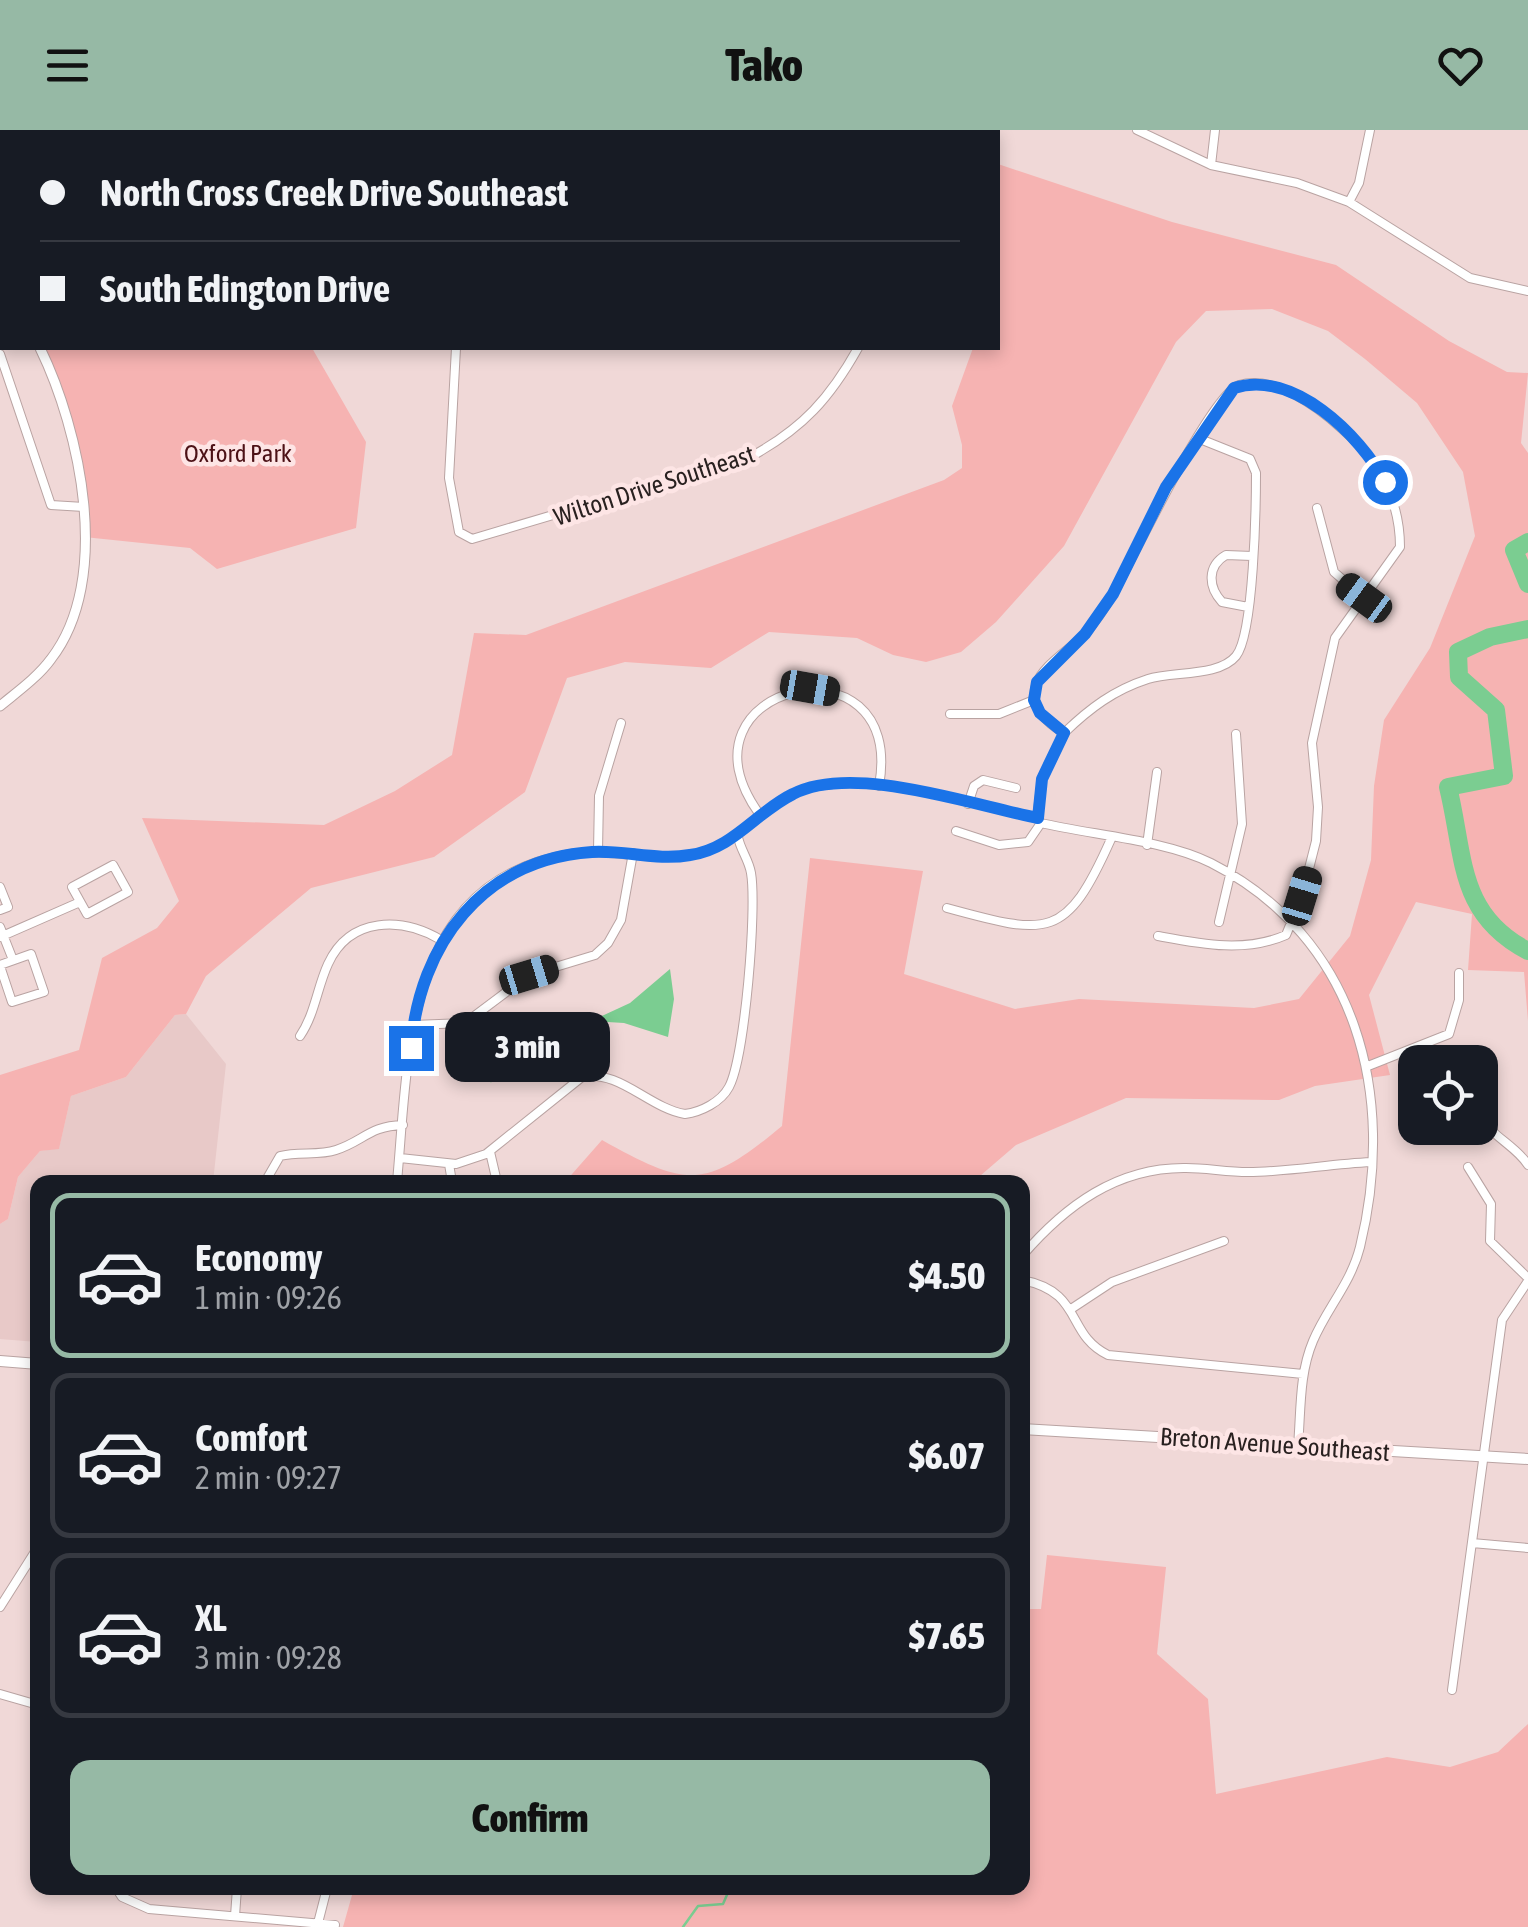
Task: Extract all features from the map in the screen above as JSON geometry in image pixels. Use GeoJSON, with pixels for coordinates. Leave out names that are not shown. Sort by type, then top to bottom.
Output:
{"type":"FeatureCollection","features":[{"type":"Feature","properties":{"kind":"main road"},"geometry":{"type":"LineString","coordinates":[[0,1361],[30,1363]]}},
{"type":"Feature","properties":{"kind":"main road","name":"Breton Avenue Southeast"},"geometry":{"type":"LineString","coordinates":[[1030,1429],[1528,1460]]}},
{"type":"Feature","properties":{"kind":"street"},"geometry":{"type":"LineString","coordinates":[[1137,130],[1211,165],[1298,183],[1348,202],[1470,278],[1528,291]]}},
{"type":"Feature","properties":{"kind":"street"},"geometry":{"type":"LineString","coordinates":[[1211,165],[1214,130]]}},
{"type":"Feature","properties":{"kind":"street"},"geometry":{"type":"LineString","coordinates":[[1348,202],[1359,182],[1370,130]]}},
{"type":"Feature","properties":{"kind":"street"},"geometry":{"type":"LineString","coordinates":[[0,706],[52,659],[70,627],[83,562],[84,507],[71,432],[41,350]]}},
{"type":"Feature","properties":{"kind":"street","name":"Wilton Drive Southeast"},"geometry":{"type":"LineString","coordinates":[[456,350],[449,478],[456,524],[465,538],[482,538],[752,456],[787,437],[817,412],[857,350]]}},
{"type":"Feature","properties":{"kind":"street"},"geometry":{"type":"LineString","coordinates":[[0,354],[51,505],[84,507]]}},
{"type":"Feature","properties":{"kind":"street"},"geometry":{"type":"LineString","coordinates":[[1064,733],[1040,713],[1034,700],[1037,682],[1085,634],[1113,594],[1166,487],[1227,394],[1238,386],[1282,390],[1302,398],[1350,436],[1378,468],[1394,502],[1400,547],[1335,638],[1311,757],[1318,807],[1316,842],[1302,896],[1286,935],[1256,945],[1158,936]]}},
{"type":"Feature","properties":{"kind":"street"},"geometry":{"type":"LineString","coordinates":[[956,832],[1012,845],[1028,842],[1039,821],[1042,779],[1064,733],[1099,701],[1146,679],[1227,663],[1240,649],[1252,556],[1254,464],[1200,438]]}},
{"type":"Feature","properties":{"kind":"street"},"geometry":{"type":"LineString","coordinates":[[1317,508],[1334,572],[1364,598]]}},
{"type":"Feature","properties":{"kind":"street"},"geometry":{"type":"LineString","coordinates":[[1248,608],[1222,602],[1212,590],[1211,576],[1214,565],[1226,555],[1252,556]]}},
{"type":"Feature","properties":{"kind":"street"},"geometry":{"type":"LineString","coordinates":[[760,815],[747,796],[737,758],[743,730],[761,705],[786,692],[810,688],[839,693],[862,710],[874,724],[882,750],[879,786]]}},
{"type":"Feature","properties":{"kind":"street"},"geometry":{"type":"LineString","coordinates":[[950,714],[999,714],[1034,700]]}},
{"type":"Feature","properties":{"kind":"street"},"geometry":{"type":"LineString","coordinates":[[598,852],[599,796],[620,723]]}},
{"type":"Feature","properties":{"kind":"street"},"geometry":{"type":"LineString","coordinates":[[1219,922],[1242,824],[1236,734]]}},
{"type":"Feature","properties":{"kind":"street"},"geometry":{"type":"LineString","coordinates":[[1147,845],[1157,772]]}},
{"type":"Feature","properties":{"kind":"street"},"geometry":{"type":"LineString","coordinates":[[968,804],[974,786],[984,780],[1016,788]]}},
{"type":"Feature","properties":{"kind":"street"},"geometry":{"type":"LineString","coordinates":[[398,1175],[412,1025],[420,989],[441,940],[461,910],[487,888],[525,868],[566,854],[633,853],[658,858],[694,855],[738,837],[760,815],[794,793],[825,784],[879,786],[1193,855],[1230,874],[1290,922],[1315,950],[1340,990],[1368,1066],[1375,1123],[1357,1260],[1320,1326],[1303,1374],[1298,1446]]}},
{"type":"Feature","properties":{"kind":"street"},"geometry":{"type":"LineString","coordinates":[[400,1158],[449,1164],[490,1152],[582,1077],[609,1078],[684,1114],[701,1110],[728,1089],[739,1059],[750,942],[751,870],[738,837]]}},
{"type":"Feature","properties":{"kind":"street"},"geometry":{"type":"LineString","coordinates":[[947,908],[1008,925],[1049,924],[1076,906],[1112,839]]}},
{"type":"Feature","properties":{"kind":"street"},"geometry":{"type":"LineString","coordinates":[[412,1025],[465,1023],[529,975],[595,954],[608,943],[621,920],[633,853]]}},
{"type":"Feature","properties":{"kind":"street"},"geometry":{"type":"LineString","coordinates":[[112,864],[128,892],[87,914],[80,902],[72,887],[112,864]]}},
{"type":"Feature","properties":{"kind":"street"},"geometry":{"type":"LineString","coordinates":[[0,886],[8,907],[0,910]]}},
{"type":"Feature","properties":{"kind":"street"},"geometry":{"type":"LineString","coordinates":[[13,960],[1,933],[80,902]]}},
{"type":"Feature","properties":{"kind":"street"},"geometry":{"type":"LineString","coordinates":[[300,1036],[330,959],[352,935],[395,922],[418,927],[441,940]]}},
{"type":"Feature","properties":{"kind":"street"},"geometry":{"type":"LineString","coordinates":[[31,954],[44,992],[12,1002],[0,965],[13,960],[31,954]]}},
{"type":"Feature","properties":{"kind":"street"},"geometry":{"type":"LineString","coordinates":[[1368,1066],[1402,1056],[1449,1034],[1459,1000],[1459,973]]}},
{"type":"Feature","properties":{"kind":"street"},"geometry":{"type":"LineString","coordinates":[[270,1175],[280,1156],[309,1150],[331,1152],[379,1126],[402,1125]]}},
{"type":"Feature","properties":{"kind":"street"},"geometry":{"type":"LineString","coordinates":[[1498,1134],[1517,1148],[1528,1165]]}},
{"type":"Feature","properties":{"kind":"street"},"geometry":{"type":"LineString","coordinates":[[490,1152],[495,1175]]}},
{"type":"Feature","properties":{"kind":"street"},"geometry":{"type":"LineString","coordinates":[[1030,1247],[1046,1228],[1090,1193],[1144,1172],[1185,1168],[1248,1172],[1370,1162]]}},
{"type":"Feature","properties":{"kind":"street"},"geometry":{"type":"LineString","coordinates":[[449,1164],[451,1175]]}},
{"type":"Feature","properties":{"kind":"street"},"geometry":{"type":"LineString","coordinates":[[1452,1690],[1502,1320],[1528,1279],[1490,1241],[1490,1204],[1468,1167]]}},
{"type":"Feature","properties":{"kind":"street"},"geometry":{"type":"LineString","coordinates":[[1071,1309],[1112,1282],[1224,1241]]}},
{"type":"Feature","properties":{"kind":"street"},"geometry":{"type":"LineString","coordinates":[[1030,1283],[1053,1290],[1071,1309],[1090,1342],[1108,1355],[1303,1374]]}},
{"type":"Feature","properties":{"kind":"street"},"geometry":{"type":"LineString","coordinates":[[1472,1543],[1528,1548]]}},
{"type":"Feature","properties":{"kind":"street"},"geometry":{"type":"LineString","coordinates":[[0,1608],[30,1560]]}},
{"type":"Feature","properties":{"kind":"street"},"geometry":{"type":"LineString","coordinates":[[0,1694],[30,1703]]}},
{"type":"Feature","properties":{"kind":"street"},"geometry":{"type":"LineString","coordinates":[[121,1895],[149,1909],[335,1924]]}},
{"type":"Feature","properties":{"kind":"street"},"geometry":{"type":"LineString","coordinates":[[235,1916],[236,1895]]}},
{"type":"Feature","properties":{"kind":"street"},"geometry":{"type":"LineString","coordinates":[[317,1924],[325,1895]]}},
{"type":"Feature","properties":{"kind":"shaded area"},"geometry":{"type":"Polygon","coordinates":[[[670,969],[674,999],[668,1037],[624,1023],[591,1021],[630,1003],[670,969]]]}},
{"type":"Feature","properties":{"kind":"shaded area"},"geometry":{"type":"Polygon","coordinates":[[[186,1014],[226,1064],[214,1175],[30,1175],[30,1341],[0,1339],[0,1224],[8,1219],[18,1177],[40,1151],[59,1148],[71,1096],[126,1077],[175,1015],[186,1014]]]}},
{"type":"Feature","properties":{"kind":"green space"},"geometry":{"type":"Polygon","coordinates":[[[1000,165],[1172,222],[1336,265],[1449,341],[1507,372],[1528,373],[1521,443],[1528,453],[1528,1021],[1524,972],[1468,970],[1472,914],[1416,902],[1369,995],[1390,1075],[1315,1086],[1279,1100],[1126,1098],[1016,1145],[981,1175],[695,1175],[733,1162],[782,1126],[810,858],[923,871],[904,974],[1015,1009],[1079,999],[1254,1008],[1299,999],[1350,936],[1371,860],[1374,786],[1384,720],[1430,648],[1475,536],[1463,472],[1417,403],[1328,331],[1272,309],[1206,311],[1176,342],[1064,546],[996,622],[961,652],[926,662],[893,655],[857,638],[769,632],[711,668],[625,662],[567,678],[525,792],[434,857],[311,888],[206,976],[186,1014],[175,1015],[126,1077],[71,1096],[59,1149],[40,1151],[18,1177],[8,1219],[0,1224],[0,1075],[79,1050],[102,958],[157,928],[179,901],[142,818],[324,825],[395,791],[452,755],[474,633],[526,635],[944,480],[962,468],[962,445],[952,406],[972,350],[1000,350],[1000,165]]]}},
{"type":"Feature","properties":{"kind":"green space","name":"Oxford Park"},"geometry":{"type":"Polygon","coordinates":[[[41,350],[313,350],[366,442],[356,528],[217,569],[190,548],[84,537],[71,431],[41,350]]]}},
{"type":"Feature","properties":{"kind":"green space"},"geometry":{"type":"Polygon","coordinates":[[[602,1140],[676,1174],[695,1175],[571,1175],[602,1140]]]}},
{"type":"Feature","properties":{"kind":"green space"},"geometry":{"type":"Polygon","coordinates":[[[1047,1555],[1166,1567],[1157,1654],[1208,1699],[1216,1794],[1387,1757],[1450,1767],[1498,1752],[1528,1724],[1528,1927],[343,1927],[352,1895],[1030,1895],[1030,1609],[1041,1609],[1047,1555]]]}},
{"type":"Feature","properties":{"kind":"waterway"},"geometry":{"type":"LineString","coordinates":[[1528,542],[1514,550],[1528,584]]}},
{"type":"Feature","properties":{"kind":"waterway"},"geometry":{"type":"LineString","coordinates":[[1528,629],[1490,637],[1458,652],[1459,677],[1496,710],[1504,776],[1448,787],[1462,859],[1476,901],[1505,936],[1528,951]]}},
{"type":"Feature","properties":{"kind":"waterway"},"geometry":{"type":"LineString","coordinates":[[491,1081],[560,1029],[591,1021]]}},
{"type":"Feature","properties":{"kind":"waterway"},"geometry":{"type":"LineString","coordinates":[[683,1927],[698,1906],[723,1904],[727,1895]]}},
{"type":"Feature","properties":{"kind":"route"},"geometry":{"type":"LineString","coordinates":[[411,1048],[420,989],[441,940],[461,910],[487,888],[525,868],[566,854],[633,853],[658,858],[694,855],[738,837],[760,815],[794,793],[825,784],[879,786],[1038,818],[1042,779],[1064,733],[1040,713],[1034,700],[1037,682],[1085,634],[1113,594],[1166,487],[1234,388],[1249,384],[1302,398],[1350,436],[1369,456],[1385,482]]}}]}
